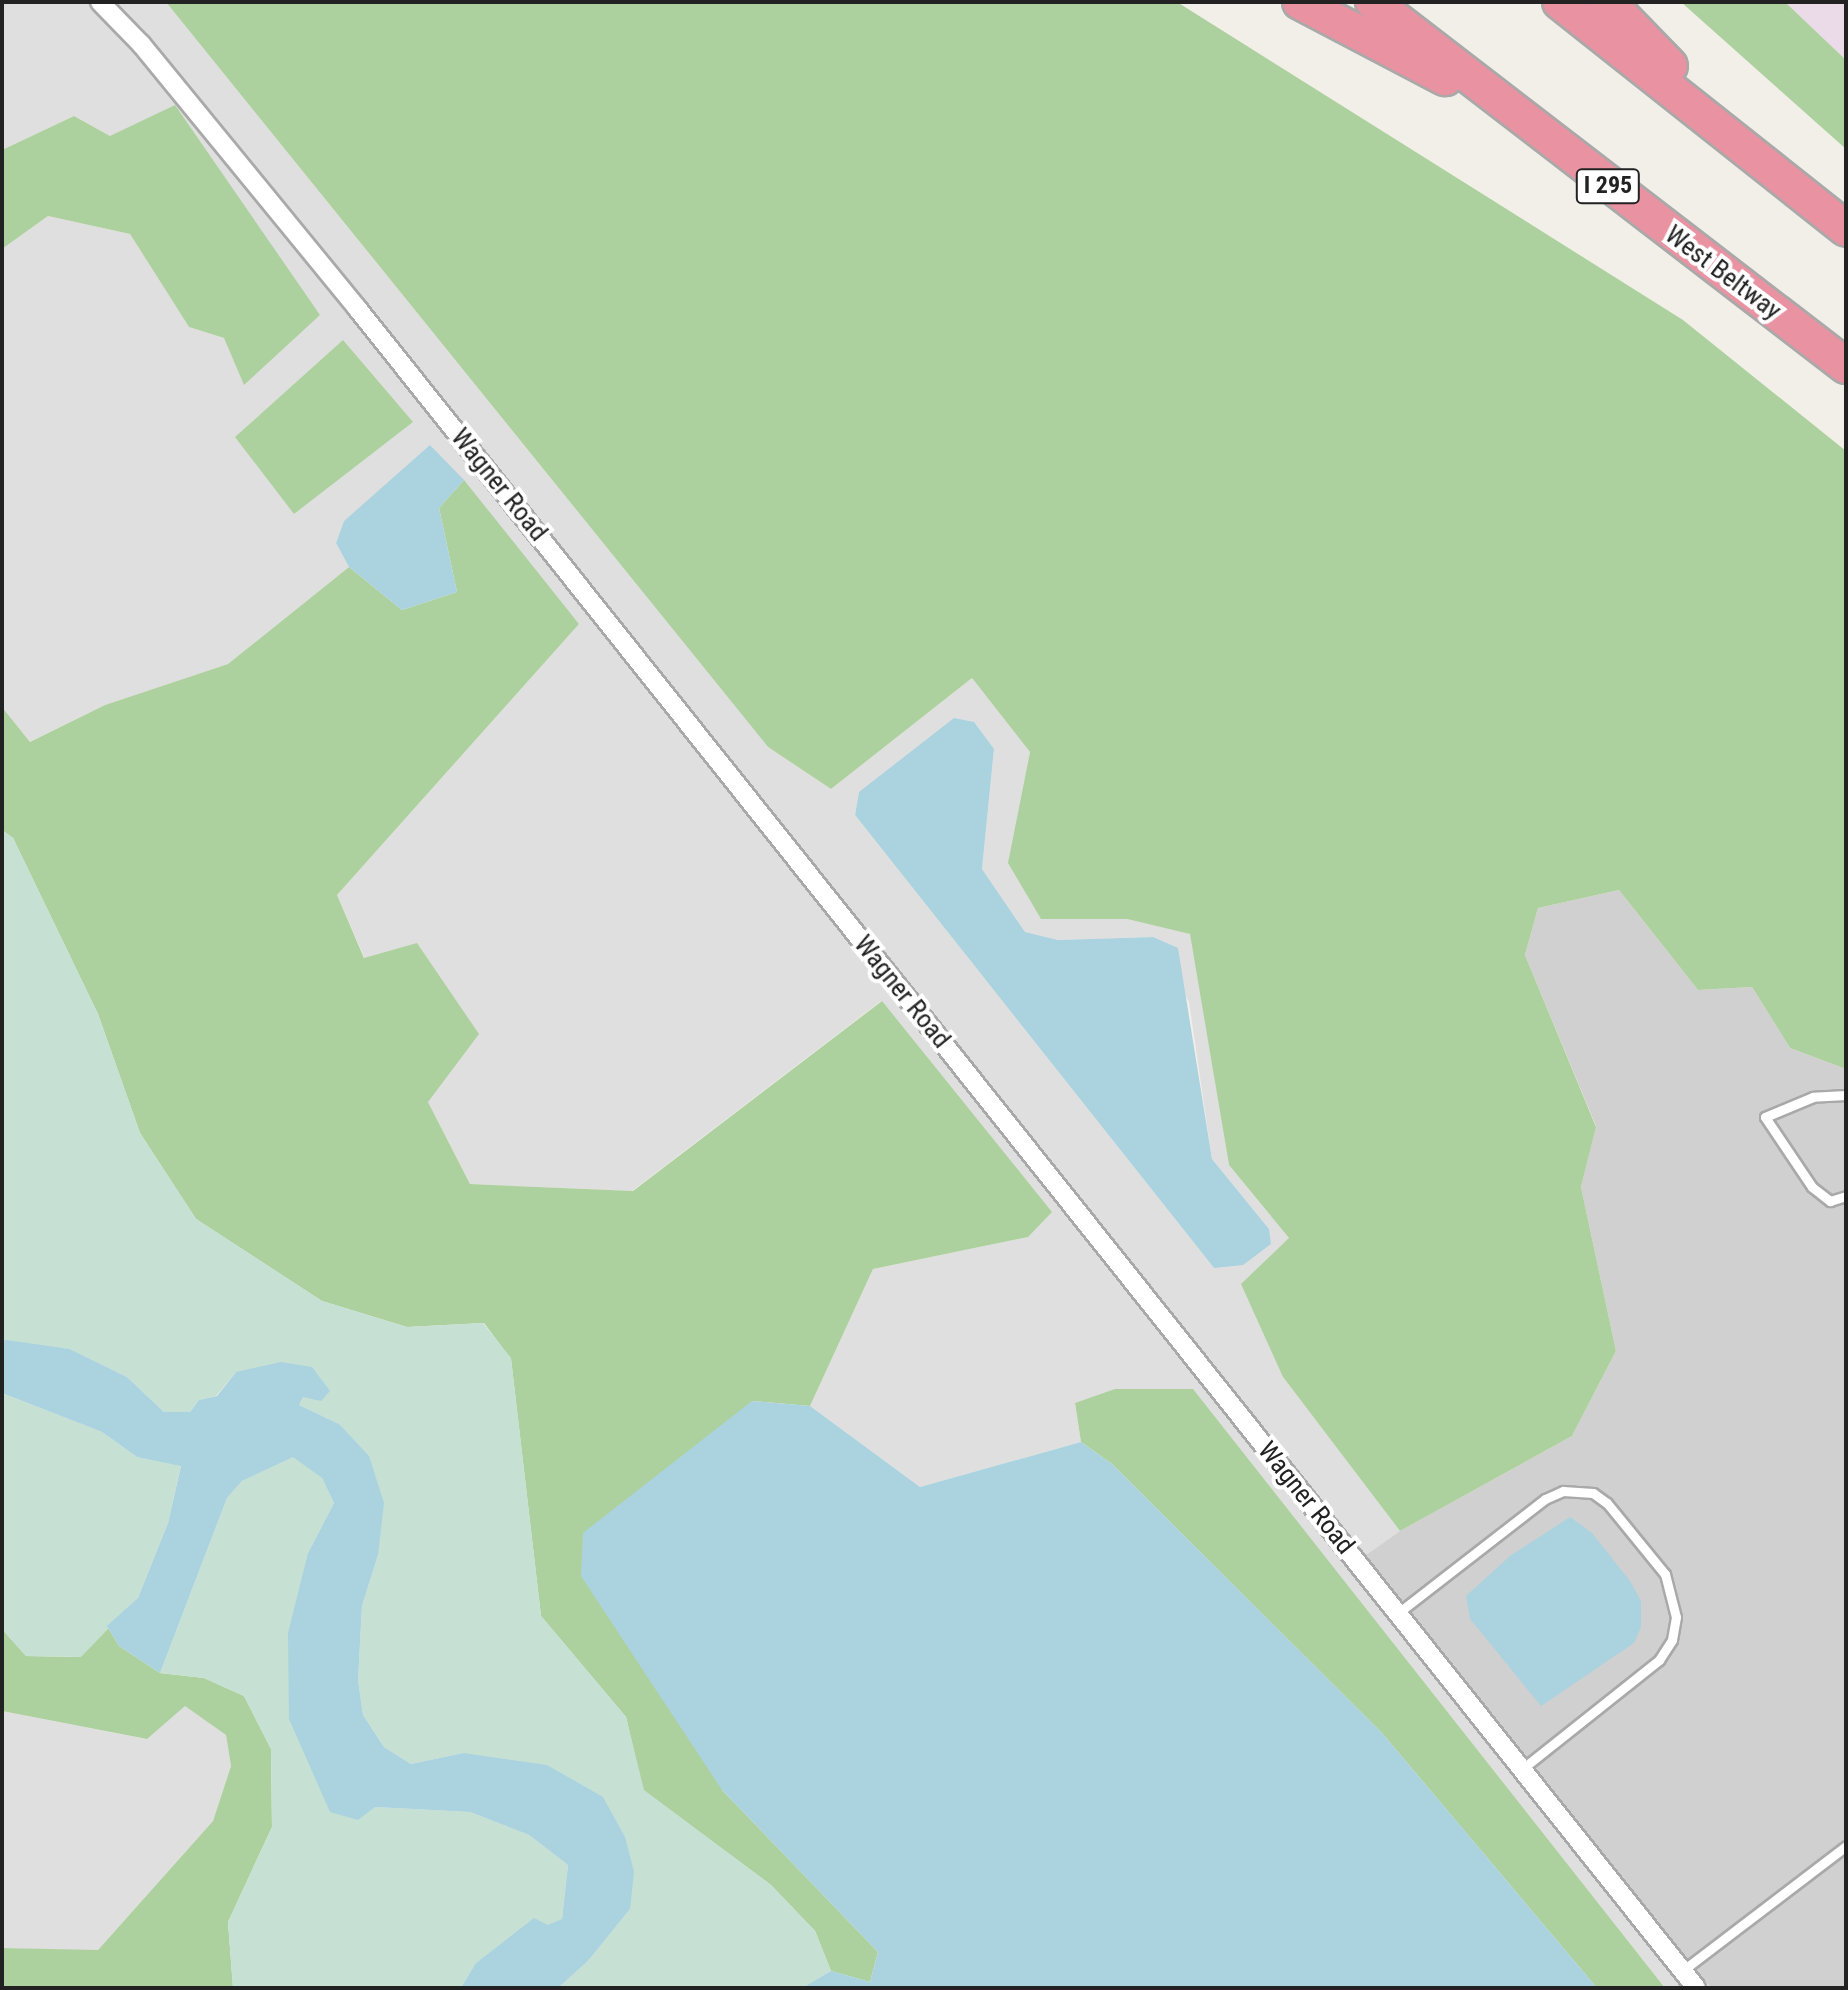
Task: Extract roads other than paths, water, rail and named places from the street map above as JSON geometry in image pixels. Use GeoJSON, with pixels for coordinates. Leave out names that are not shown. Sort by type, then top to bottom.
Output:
{"type":"FeatureCollection","features":[{"type":"Feature","properties":{"kind":"highway"},"geometry":{"type":"LineString","coordinates":[[1300,2],[1516,116]]}},
{"type":"Feature","properties":{"kind":"highway","name":"West Beltway"},"geometry":{"type":"LineString","coordinates":[[1373,2],[1516,116],[1846,366]]}},
{"type":"Feature","properties":{"kind":"highway"},"geometry":{"type":"LineString","coordinates":[[1560,2],[1846,229]]}},
{"type":"Feature","properties":{"kind":"highway"},"geometry":{"type":"LineString","coordinates":[[1608,2],[1783,179]]}},
{"type":"Feature","properties":{"kind":"street","name":"Wagner Road"},"geometry":{"type":"LineString","coordinates":[[100,2],[162,68],[347,296],[1696,1988]]}},
{"type":"Feature","properties":{"kind":"lane"},"geometry":{"type":"LineString","coordinates":[[1846,1095],[1813,1097],[1765,1117],[1812,1187],[1830,1201],[1846,1196]]}},
{"type":"Feature","properties":{"kind":"lane"},"geometry":{"type":"LineString","coordinates":[[1398,1613],[1545,1499],[1563,1491],[1593,1493],[1607,1503],[1665,1574],[1676,1617],[1672,1640],[1659,1660],[1522,1769]]}},
{"type":"Feature","properties":{"kind":"lane"},"geometry":{"type":"LineString","coordinates":[[1682,1971],[1845,1851]]}},
{"type":"Feature","properties":{"kind":"water"},"geometry":{"type":"Polygon","coordinates":[[[430,445],[464,480],[439,508],[457,592],[402,610],[349,567],[336,543],[344,521],[430,445]]]}},
{"type":"Feature","properties":{"kind":"water"},"geometry":{"type":"Polygon","coordinates":[[[954,718],[974,722],[994,749],[982,869],[1025,932],[1058,940],[1153,937],[1178,948],[1212,1159],[1269,1229],[1271,1244],[1243,1265],[1214,1268],[855,815],[859,792],[954,718]]]}},
{"type":"Feature","properties":{"kind":"water"},"geometry":{"type":"Polygon","coordinates":[[[2,1342],[70,1349],[127,1377],[164,1412],[190,1412],[199,1400],[217,1396],[236,1372],[281,1362],[312,1367],[330,1391],[321,1401],[303,1397],[299,1405],[339,1424],[369,1456],[384,1503],[378,1555],[362,1606],[358,1680],[363,1715],[384,1747],[411,1764],[463,1753],[547,1765],[603,1797],[625,1837],[634,1872],[630,1909],[588,1961],[558,1988],[461,1988],[475,1964],[534,1918],[548,1925],[562,1919],[568,1865],[529,1835],[470,1812],[375,1807],[358,1820],[330,1812],[289,1719],[288,1633],[308,1553],[334,1503],[322,1478],[293,1457],[242,1481],[227,1498],[160,1673],[119,1646],[107,1626],[138,1598],[168,1523],[181,1466],[137,1457],[102,1432],[2,1393],[2,1342]]]}},
{"type":"Feature","properties":{"kind":"water"},"geometry":{"type":"Polygon","coordinates":[[[752,1401],[810,1406],[920,1487],[1081,1442],[1112,1464],[1382,1733],[1597,1988],[802,1988],[831,1971],[870,1982],[878,1952],[722,1790],[581,1576],[583,1533],[752,1401]]]}},
{"type":"Feature","properties":{"kind":"water"},"geometry":{"type":"Polygon","coordinates":[[[1570,1517],[1592,1533],[1630,1581],[1641,1601],[1641,1627],[1634,1643],[1541,1706],[1470,1619],[1466,1596],[1510,1556],[1570,1517]]]}}]}
